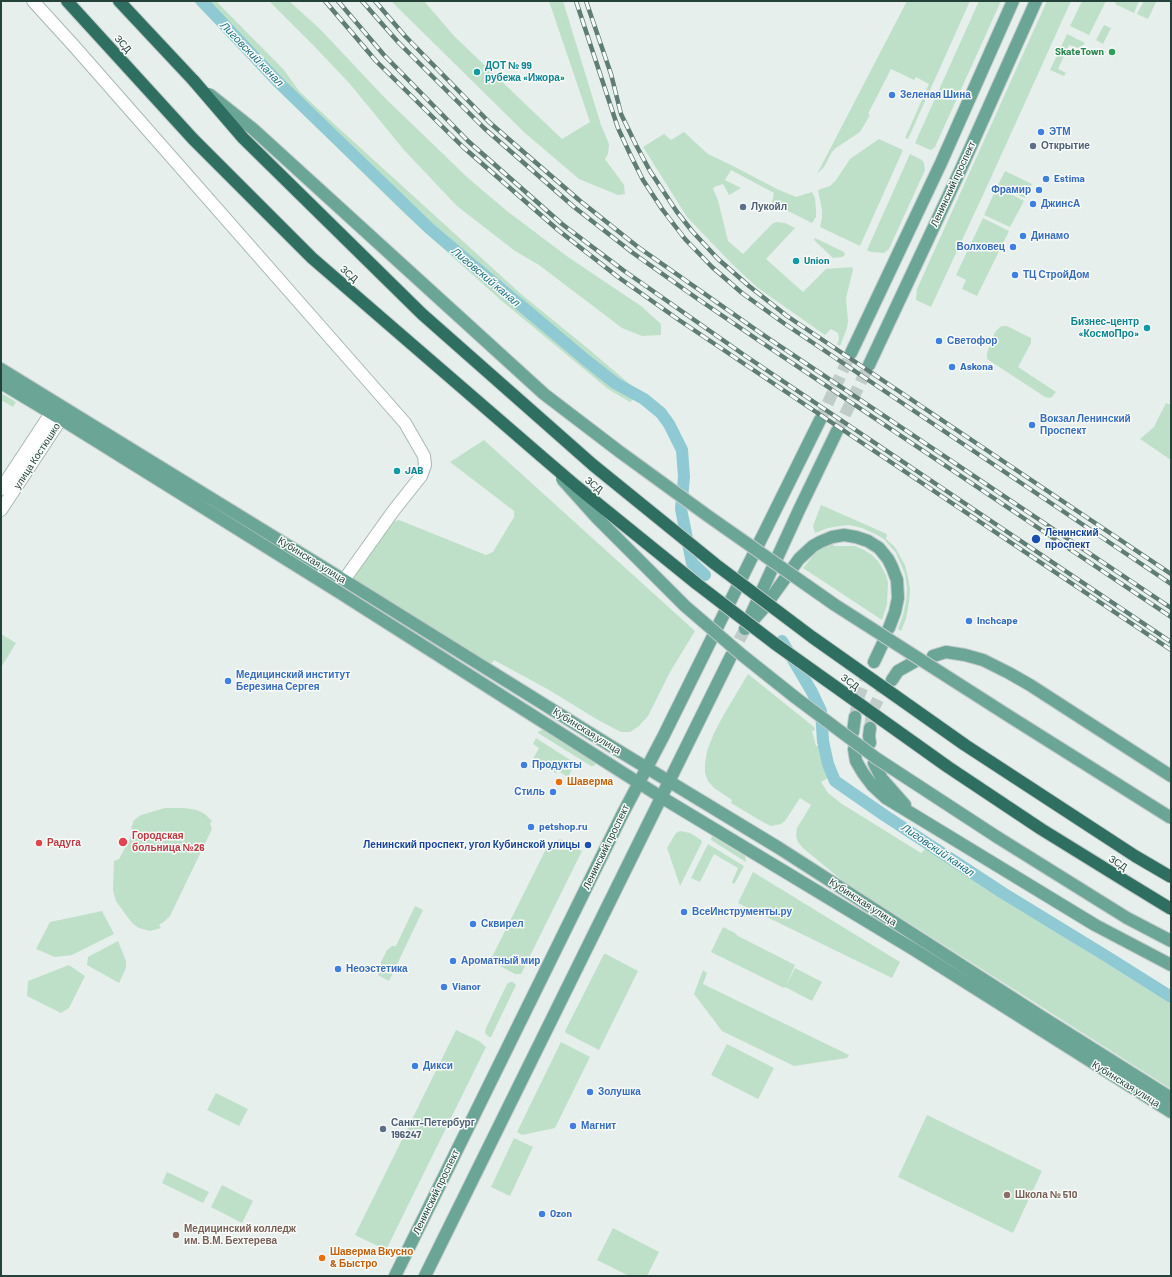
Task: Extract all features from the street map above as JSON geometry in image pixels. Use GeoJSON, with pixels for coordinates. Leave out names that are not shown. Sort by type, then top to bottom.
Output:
{"type":"FeatureCollection","features":[{"type":"Feature","properties":{"kind":"highway","name":"ЗСД"},"geometry":{"type":"LineString","coordinates":[[67,1],[193,139],[312,258],[576,486],[698,584],[781,648],[948,767],[1171,909]]}},
{"type":"Feature","properties":{"kind":"highway","name":"ЗСД"},"geometry":{"type":"LineString","coordinates":[[119,1],[194,82],[243,138],[422,314],[599,470],[715,564],[818,641],[965,745],[1171,878]]}},
{"type":"Feature","properties":{"kind":"main road","name":"Ленинский проспект"},"geometry":{"type":"LineString","coordinates":[[851,353],[941,163],[1013,1]]}},
{"type":"Feature","properties":{"kind":"main road","name":"Ленинский проспект"},"geometry":{"type":"LineString","coordinates":[[869,365],[960,171],[1036,1]]}},
{"type":"Feature","properties":{"kind":"main road"},"geometry":{"type":"LineString","coordinates":[[194,82],[252,129],[544,394],[620,452],[834,604],[1171,818]]}},
{"type":"Feature","properties":{"kind":"main road","name":"Кубинская улица"},"geometry":{"type":"LineString","coordinates":[[1,369],[779,848],[1171,1098]]}},
{"type":"Feature","properties":{"kind":"main road","name":"Кубинская улица"},"geometry":{"type":"LineString","coordinates":[[1,383],[344,596],[661,797],[913,949],[1171,1112]]}},
{"type":"Feature","properties":{"kind":"main road","name":"Ленинский проспект"},"geometry":{"type":"LineString","coordinates":[[395,1276],[620,819],[709,646],[820,420]]}},
{"type":"Feature","properties":{"kind":"main road"},"geometry":{"type":"LineString","coordinates":[[837,431],[745,629],[763,608],[799,559],[820,542],[832,537],[844,535],[868,541],[879,548],[888,559],[892,567],[897,580],[898,598],[889,628]]}},
{"type":"Feature","properties":{"kind":"main road"},"geometry":{"type":"LineString","coordinates":[[541,456],[597,518],[685,606],[742,655],[796,698],[876,758],[997,837],[1127,918],[1171,941]]}},
{"type":"Feature","properties":{"kind":"main road"},"geometry":{"type":"LineString","coordinates":[[874,662],[883,643]]}},
{"type":"Feature","properties":{"kind":"main road"},"geometry":{"type":"LineString","coordinates":[[933,656],[946,652],[965,655],[983,660],[1009,673],[1171,776]]}},
{"type":"Feature","properties":{"kind":"main road"},"geometry":{"type":"LineString","coordinates":[[425,1276],[731,656]]}},
{"type":"Feature","properties":{"kind":"main road"},"geometry":{"type":"LineString","coordinates":[[892,680],[898,671],[914,662]]}},
{"type":"Feature","properties":{"kind":"main road"},"geometry":{"type":"LineString","coordinates":[[853,732],[855,717]]}},
{"type":"Feature","properties":{"kind":"main road"},"geometry":{"type":"LineString","coordinates":[[870,728],[870,743]]}},
{"type":"Feature","properties":{"kind":"main road"},"geometry":{"type":"LineString","coordinates":[[854,749],[856,761],[863,773],[872,785],[886,798],[1095,925],[1171,965]]}},
{"type":"Feature","properties":{"kind":"main road"},"geometry":{"type":"LineString","coordinates":[[874,763],[882,779],[914,815]]}},
{"type":"Feature","properties":{"kind":"street"},"geometry":{"type":"LineString","coordinates":[[34,1],[405,423],[424,456],[425,465],[421,476],[394,510],[344,580]]}},
{"type":"Feature","properties":{"kind":"street","name":"улица Костюшко"},"geometry":{"type":"LineString","coordinates":[[1,510],[61,406]]}},
{"type":"Feature","properties":{"kind":"street","name":"улица Костюшко"},"geometry":{"type":"LineString","coordinates":[[1,488],[56,416]]}},
{"type":"Feature","properties":{"kind":"green space"},"geometry":{"type":"Polygon","coordinates":[[[193,1],[216,1],[284,70],[299,91],[332,122],[521,294],[639,392],[638,396],[630,402],[608,389],[503,302],[407,216],[307,118],[193,1]]]}},
{"type":"Feature","properties":{"kind":"green space"},"geometry":{"type":"Polygon","coordinates":[[[269,1],[289,1],[320,29],[384,97],[468,178],[507,211],[568,257],[641,306],[661,324],[661,335],[642,336],[622,328],[539,265],[515,251],[457,206],[404,150],[350,84],[269,1]]]}},
{"type":"Feature","properties":{"kind":"green space"},"geometry":{"type":"Polygon","coordinates":[[[391,1],[424,1],[454,36],[562,139],[590,122],[549,1],[563,1],[601,125],[609,144],[608,154],[605,159],[624,185],[625,194],[618,195],[579,179],[525,133],[391,1]]]}},
{"type":"Feature","properties":{"kind":"green space"},"geometry":{"type":"Polygon","coordinates":[[[907,1],[970,1],[908,139],[905,138],[929,84],[916,77],[914,80],[891,69],[868,114],[870,115],[860,132],[836,148],[832,152],[824,167],[817,174],[907,1]]]}},
{"type":"Feature","properties":{"kind":"green space"},"geometry":{"type":"Polygon","coordinates":[[[979,1],[1001,1],[935,147],[931,150],[928,149],[915,143],[979,1]]]}},
{"type":"Feature","properties":{"kind":"green space"},"geometry":{"type":"Polygon","coordinates":[[[1047,1],[1071,1],[931,307],[916,300],[917,289],[1047,1]]]}},
{"type":"Feature","properties":{"kind":"green space"},"geometry":{"type":"Polygon","coordinates":[[[1082,1],[1106,1],[1089,35],[1070,26],[1082,1]]]}},
{"type":"Feature","properties":{"kind":"green space"},"geometry":{"type":"Polygon","coordinates":[[[1116,1],[1139,1],[1134,13],[1115,4],[1116,1]]]}},
{"type":"Feature","properties":{"kind":"green space"},"geometry":{"type":"Polygon","coordinates":[[[1144,1],[1156,2],[1148,19],[1137,14],[1144,1]]]}},
{"type":"Feature","properties":{"kind":"green space"},"geometry":{"type":"Polygon","coordinates":[[[1104,25],[1111,28],[1103,44],[1096,40],[1104,25]]]}},
{"type":"Feature","properties":{"kind":"green space"},"geometry":{"type":"Polygon","coordinates":[[[1067,34],[1085,43],[1078,48],[1069,45],[1058,69],[1066,73],[1064,76],[1050,70],[1067,34]]]}},
{"type":"Feature","properties":{"kind":"green space"},"geometry":{"type":"Polygon","coordinates":[[[684,132],[708,154],[777,189],[796,197],[812,192],[815,198],[816,217],[812,223],[772,203],[774,193],[731,170],[725,180],[741,188],[729,195],[723,184],[714,187],[713,189],[718,200],[728,241],[743,254],[772,224],[776,222],[785,223],[795,228],[766,259],[803,292],[826,269],[852,267],[853,270],[846,298],[848,321],[847,328],[840,346],[837,344],[839,339],[838,333],[831,329],[825,335],[758,288],[733,265],[687,217],[643,147],[664,134],[671,140],[684,132]]]}},
{"type":"Feature","properties":{"kind":"green space"},"geometry":{"type":"Polygon","coordinates":[[[879,139],[903,150],[860,246],[820,227],[822,210],[818,190],[830,186],[836,180],[850,159],[879,139]]]}},
{"type":"Feature","properties":{"kind":"green space"},"geometry":{"type":"Polygon","coordinates":[[[910,154],[922,160],[925,170],[889,249],[884,253],[871,252],[867,250],[910,154]]]}},
{"type":"Feature","properties":{"kind":"green space"},"geometry":{"type":"Polygon","coordinates":[[[1005,171],[1032,184],[1025,198],[998,185],[1005,171]]]}},
{"type":"Feature","properties":{"kind":"green space"},"geometry":{"type":"Polygon","coordinates":[[[997,187],[1024,201],[1010,227],[984,215],[997,187]]]}},
{"type":"Feature","properties":{"kind":"green space"},"geometry":{"type":"Polygon","coordinates":[[[983,218],[1009,231],[977,296],[962,289],[966,280],[956,275],[983,218]]]}},
{"type":"Feature","properties":{"kind":"green space"},"geometry":{"type":"Polygon","coordinates":[[[815,238],[844,252],[845,255],[842,257],[833,258],[814,240],[815,238]]]}},
{"type":"Feature","properties":{"kind":"green space"},"geometry":{"type":"Polygon","coordinates":[[[1003,326],[1007,326],[1031,338],[1031,343],[1018,367],[1056,392],[1052,397],[1045,397],[987,359],[987,353],[995,332],[1003,326]]]}},
{"type":"Feature","properties":{"kind":"green space"},"geometry":{"type":"Polygon","coordinates":[[[1,393],[16,402],[13,407],[1,400],[1,393]]]}},
{"type":"Feature","properties":{"kind":"green space"},"geometry":{"type":"Polygon","coordinates":[[[1166,403],[1171,405],[1171,460],[1140,439],[1154,427],[1166,403]]]}},
{"type":"Feature","properties":{"kind":"green space"},"geometry":{"type":"Polygon","coordinates":[[[484,440],[695,631],[670,672],[648,716],[639,726],[630,732],[621,732],[598,720],[549,690],[494,660],[491,664],[351,577],[392,522],[399,520],[486,555],[493,552],[514,517],[514,511],[450,462],[484,440]]]}},
{"type":"Feature","properties":{"kind":"green space"},"geometry":{"type":"Polygon","coordinates":[[[821,505],[887,534],[886,539],[895,547],[905,565],[910,589],[906,619],[901,631],[898,629],[903,615],[907,588],[905,574],[896,553],[884,539],[862,528],[849,525],[828,528],[815,533],[813,526],[821,505]]]}},
{"type":"Feature","properties":{"kind":"green space"},"geometry":{"type":"Polygon","coordinates":[[[833,544],[834,546],[855,546],[872,555],[878,561],[886,575],[888,583],[887,604],[882,620],[803,568],[812,555],[821,548],[833,544]]]}},
{"type":"Feature","properties":{"kind":"green space"},"geometry":{"type":"Polygon","coordinates":[[[1,634],[16,643],[2,666],[1,666],[1,634]]]}},
{"type":"Feature","properties":{"kind":"green space"},"geometry":{"type":"Polygon","coordinates":[[[748,674],[814,727],[815,730],[812,731],[816,746],[819,746],[828,778],[821,782],[828,793],[842,804],[921,853],[926,848],[1171,1004],[1171,1089],[843,881],[804,849],[798,842],[796,836],[797,828],[811,805],[800,798],[785,821],[781,824],[771,826],[731,803],[732,800],[714,788],[708,781],[705,773],[707,751],[723,716],[748,674]]]}},
{"type":"Feature","properties":{"kind":"green space"},"geometry":{"type":"Polygon","coordinates":[[[543,730],[596,763],[594,766],[591,766],[538,733],[539,731],[543,730]]]}},
{"type":"Feature","properties":{"kind":"green space"},"geometry":{"type":"Polygon","coordinates":[[[536,738],[575,763],[568,777],[558,771],[556,773],[541,765],[542,763],[533,759],[539,748],[533,744],[536,738]]]}},
{"type":"Feature","properties":{"kind":"green space"},"geometry":{"type":"Polygon","coordinates":[[[165,808],[197,810],[205,814],[212,821],[210,823],[212,829],[170,916],[159,925],[161,928],[150,931],[139,928],[133,924],[116,901],[113,890],[114,861],[119,859],[134,831],[131,828],[134,820],[141,815],[165,808]]]}},
{"type":"Feature","properties":{"kind":"green space"},"geometry":{"type":"Polygon","coordinates":[[[680,831],[690,833],[702,842],[680,886],[667,848],[676,833],[680,831]]]}},
{"type":"Feature","properties":{"kind":"green space"},"geometry":{"type":"Polygon","coordinates":[[[712,836],[745,856],[746,862],[711,840],[712,836]]]}},
{"type":"Feature","properties":{"kind":"green space"},"geometry":{"type":"Polygon","coordinates":[[[560,839],[582,851],[521,974],[515,974],[491,959],[548,845],[560,839]]]}},
{"type":"Feature","properties":{"kind":"green space"},"geometry":{"type":"Polygon","coordinates":[[[708,844],[744,866],[735,883],[733,884],[732,882],[738,868],[714,854],[700,882],[691,878],[708,844]]]}},
{"type":"Feature","properties":{"kind":"green space"},"geometry":{"type":"Polygon","coordinates":[[[753,872],[900,962],[892,978],[738,903],[753,872]]]}},
{"type":"Feature","properties":{"kind":"green space"},"geometry":{"type":"Polygon","coordinates":[[[415,906],[423,910],[389,981],[378,975],[381,968],[381,962],[387,950],[392,946],[396,946],[415,906]]]}},
{"type":"Feature","properties":{"kind":"green space"},"geometry":{"type":"Polygon","coordinates":[[[102,911],[114,934],[72,955],[55,957],[36,949],[50,922],[102,911]]]}},
{"type":"Feature","properties":{"kind":"green space"},"geometry":{"type":"Polygon","coordinates":[[[723,927],[795,965],[786,986],[795,968],[822,982],[812,1001],[711,952],[723,927]]]}},
{"type":"Feature","properties":{"kind":"green space"},"geometry":{"type":"Polygon","coordinates":[[[118,941],[126,961],[126,968],[119,983],[87,965],[88,957],[118,941]]]}},
{"type":"Feature","properties":{"kind":"green space"},"geometry":{"type":"Polygon","coordinates":[[[604,954],[638,971],[599,1050],[566,1033],[565,1031],[604,954]]]}},
{"type":"Feature","properties":{"kind":"green space"},"geometry":{"type":"Polygon","coordinates":[[[69,965],[85,976],[69,1008],[61,1013],[27,996],[28,981],[69,965]]]}},
{"type":"Feature","properties":{"kind":"green space"},"geometry":{"type":"Polygon","coordinates":[[[703,970],[707,973],[703,984],[849,1055],[847,1058],[794,1066],[722,1031],[694,994],[703,970]]]}},
{"type":"Feature","properties":{"kind":"green space"},"geometry":{"type":"Polygon","coordinates":[[[513,982],[516,985],[491,1037],[489,1037],[485,1033],[486,1028],[507,984],[513,982]]]}},
{"type":"Feature","properties":{"kind":"green space"},"geometry":{"type":"Polygon","coordinates":[[[456,1030],[479,1041],[486,1047],[386,1250],[355,1235],[456,1030]]]}},
{"type":"Feature","properties":{"kind":"green space"},"geometry":{"type":"Polygon","coordinates":[[[561,1042],[590,1057],[555,1128],[522,1135],[517,1132],[561,1042]]]}},
{"type":"Feature","properties":{"kind":"green space"},"geometry":{"type":"Polygon","coordinates":[[[727,1044],[774,1068],[758,1099],[711,1075],[727,1044]]]}},
{"type":"Feature","properties":{"kind":"green space"},"geometry":{"type":"Polygon","coordinates":[[[216,1093],[248,1109],[239,1126],[207,1110],[216,1093]]]}},
{"type":"Feature","properties":{"kind":"green space"},"geometry":{"type":"Polygon","coordinates":[[[927,1115],[1042,1171],[1013,1233],[898,1177],[927,1115]]]}},
{"type":"Feature","properties":{"kind":"green space"},"geometry":{"type":"Polygon","coordinates":[[[514,1138],[533,1147],[510,1196],[491,1187],[514,1138]]]}},
{"type":"Feature","properties":{"kind":"green space"},"geometry":{"type":"Polygon","coordinates":[[[167,1172],[209,1192],[203,1203],[162,1183],[167,1172]]]}},
{"type":"Feature","properties":{"kind":"green space"},"geometry":{"type":"Polygon","coordinates":[[[222,1185],[253,1201],[242,1223],[211,1207],[222,1185]]]}},
{"type":"Feature","properties":{"kind":"green space"},"geometry":{"type":"Polygon","coordinates":[[[613,1228],[659,1252],[647,1276],[629,1276],[597,1260],[613,1228]]]}},
{"type":"Feature","properties":{"kind":"waterway","name":"Лиговский канал"},"geometry":{"type":"LineString","coordinates":[[202,1],[278,82],[430,229],[587,361],[615,383],[644,399],[661,413],[669,424],[682,450],[684,477],[681,509],[692,563],[705,575]]}},
{"type":"Feature","properties":{"kind":"waterway","name":"Лиговский канал"},"geometry":{"type":"LineString","coordinates":[[782,641],[812,692],[821,711],[823,741],[828,764],[835,781],[1003,893],[1171,997]]}},
{"type":"Feature","properties":{"kind":"tunnel"},"geometry":{"type":"LineString","coordinates":[[820,420],[851,353]]}},
{"type":"Feature","properties":{"kind":"tunnel"},"geometry":{"type":"LineString","coordinates":[[837,431],[869,365]]}},
{"type":"Feature","properties":{"kind":"tunnel"},"geometry":{"type":"LineString","coordinates":[[731,656],[745,629]]}},
{"type":"Feature","properties":{"kind":"tunnel"},"geometry":{"type":"LineString","coordinates":[[855,717],[859,696],[874,662]]}},
{"type":"Feature","properties":{"kind":"tunnel"},"geometry":{"type":"LineString","coordinates":[[870,728],[872,712],[881,693],[891,680]]}},
{"type":"Feature","properties":{"kind":"railway"},"geometry":{"type":"LineString","coordinates":[[325,1],[376,61],[463,147],[558,230],[618,277],[679,320],[1171,650]]}},
{"type":"Feature","properties":{"kind":"railway"},"geometry":{"type":"LineString","coordinates":[[338,1],[384,55],[468,141],[562,224],[623,270],[747,357],[1171,642]]}},
{"type":"Feature","properties":{"kind":"railway"},"geometry":{"type":"LineString","coordinates":[[362,1],[398,42],[484,128],[574,207],[633,253],[758,340],[1171,617]]}},
{"type":"Feature","properties":{"kind":"railway"},"geometry":{"type":"LineString","coordinates":[[375,1],[405,36],[489,122],[579,200],[638,247],[762,334],[1171,608]]}},
{"type":"Feature","properties":{"kind":"railway"},"geometry":{"type":"LineString","coordinates":[[576,1],[618,128],[643,180],[662,209],[685,239],[712,267],[742,293],[785,324],[1171,584]]}},
{"type":"Feature","properties":{"kind":"railway"},"geometry":{"type":"LineString","coordinates":[[586,1],[611,74],[621,114],[636,145],[650,171],[677,212],[718,259],[787,316],[1171,574]]}},
{"type":"Feature","properties":{"kind":"place","name":"SkateTown"},"geometry":{"type":"Point","coordinates":[1112,52]}},
{"type":"Feature","properties":{"kind":"place","name":"ДОТ № 99 рубежа «Ижора»"},"geometry":{"type":"Point","coordinates":[477,72]}},
{"type":"Feature","properties":{"kind":"place","name":"Зеленая Шина"},"geometry":{"type":"Point","coordinates":[892,95]}},
{"type":"Feature","properties":{"kind":"place","name":"ЭТМ"},"geometry":{"type":"Point","coordinates":[1041,132]}},
{"type":"Feature","properties":{"kind":"place","name":"Открытие"},"geometry":{"type":"Point","coordinates":[1033,146]}},
{"type":"Feature","properties":{"kind":"place","name":"Estima"},"geometry":{"type":"Point","coordinates":[1046,179]}},
{"type":"Feature","properties":{"kind":"place","name":"Фрамир"},"geometry":{"type":"Point","coordinates":[1039,190]}},
{"type":"Feature","properties":{"kind":"place","name":"ДжинсА"},"geometry":{"type":"Point","coordinates":[1033,204]}},
{"type":"Feature","properties":{"kind":"place","name":"Лукойл"},"geometry":{"type":"Point","coordinates":[743,207]}},
{"type":"Feature","properties":{"kind":"place","name":"Динамо"},"geometry":{"type":"Point","coordinates":[1023,236]}},
{"type":"Feature","properties":{"kind":"place","name":"Волховец"},"geometry":{"type":"Point","coordinates":[1013,247]}},
{"type":"Feature","properties":{"kind":"place","name":"Union"},"geometry":{"type":"Point","coordinates":[796,261]}},
{"type":"Feature","properties":{"kind":"place","name":"ТЦ СтройДом"},"geometry":{"type":"Point","coordinates":[1015,275]}},
{"type":"Feature","properties":{"kind":"place","name":"Бизнес-центр «КосмоПро»"},"geometry":{"type":"Point","coordinates":[1147,328]}},
{"type":"Feature","properties":{"kind":"place","name":"Светофор"},"geometry":{"type":"Point","coordinates":[939,341]}},
{"type":"Feature","properties":{"kind":"place","name":"Askona"},"geometry":{"type":"Point","coordinates":[952,367]}},
{"type":"Feature","properties":{"kind":"place","name":"Вокзал Ленинский Проспект"},"geometry":{"type":"Point","coordinates":[1032,425]}},
{"type":"Feature","properties":{"kind":"place","name":"JAB"},"geometry":{"type":"Point","coordinates":[397,471]}},
{"type":"Feature","properties":{"kind":"place","name":"Ленинский проспект"},"geometry":{"type":"Point","coordinates":[1036,539]}},
{"type":"Feature","properties":{"kind":"place","name":"Inchcape"},"geometry":{"type":"Point","coordinates":[969,621]}},
{"type":"Feature","properties":{"kind":"place","name":"Медицинский институт Березина Сергея"},"geometry":{"type":"Point","coordinates":[228,681]}},
{"type":"Feature","properties":{"kind":"place","name":"Продукты"},"geometry":{"type":"Point","coordinates":[524,765]}},
{"type":"Feature","properties":{"kind":"place","name":"Шаверма"},"geometry":{"type":"Point","coordinates":[559,782]}},
{"type":"Feature","properties":{"kind":"place","name":"Стиль"},"geometry":{"type":"Point","coordinates":[553,792]}},
{"type":"Feature","properties":{"kind":"place","name":"petshop.ru"},"geometry":{"type":"Point","coordinates":[531,827]}},
{"type":"Feature","properties":{"kind":"place","name":"Городская больница №26"},"geometry":{"type":"Point","coordinates":[123,842]}},
{"type":"Feature","properties":{"kind":"place","name":"Радуга"},"geometry":{"type":"Point","coordinates":[39,843]}},
{"type":"Feature","properties":{"kind":"place","name":"Ленинский проспект, угол Кубинской улицы"},"geometry":{"type":"Point","coordinates":[588,845]}},
{"type":"Feature","properties":{"kind":"place","name":"ВсеИнструменты.ру"},"geometry":{"type":"Point","coordinates":[684,912]}},
{"type":"Feature","properties":{"kind":"place","name":"Сквирел"},"geometry":{"type":"Point","coordinates":[473,924]}},
{"type":"Feature","properties":{"kind":"place","name":"Ароматный мир"},"geometry":{"type":"Point","coordinates":[453,961]}},
{"type":"Feature","properties":{"kind":"place","name":"Неоэстетика"},"geometry":{"type":"Point","coordinates":[338,969]}},
{"type":"Feature","properties":{"kind":"place","name":"Vianor"},"geometry":{"type":"Point","coordinates":[444,987]}},
{"type":"Feature","properties":{"kind":"place","name":"Дикси"},"geometry":{"type":"Point","coordinates":[415,1066]}},
{"type":"Feature","properties":{"kind":"place","name":"Золушка"},"geometry":{"type":"Point","coordinates":[590,1092]}},
{"type":"Feature","properties":{"kind":"place","name":"Магнит"},"geometry":{"type":"Point","coordinates":[573,1126]}},
{"type":"Feature","properties":{"kind":"place","name":"Санкт-Петербург 196247"},"geometry":{"type":"Point","coordinates":[383,1129]}},
{"type":"Feature","properties":{"kind":"place","name":"Школа № 510"},"geometry":{"type":"Point","coordinates":[1007,1195]}},
{"type":"Feature","properties":{"kind":"place","name":"Ozon"},"geometry":{"type":"Point","coordinates":[542,1214]}},
{"type":"Feature","properties":{"kind":"place","name":"Медицинский колледж им. В.М. Бехтерева"},"geometry":{"type":"Point","coordinates":[176,1235]}},
{"type":"Feature","properties":{"kind":"place","name":"Шаверма Вкусно & Быстро"},"geometry":{"type":"Point","coordinates":[322,1258]}}]}
